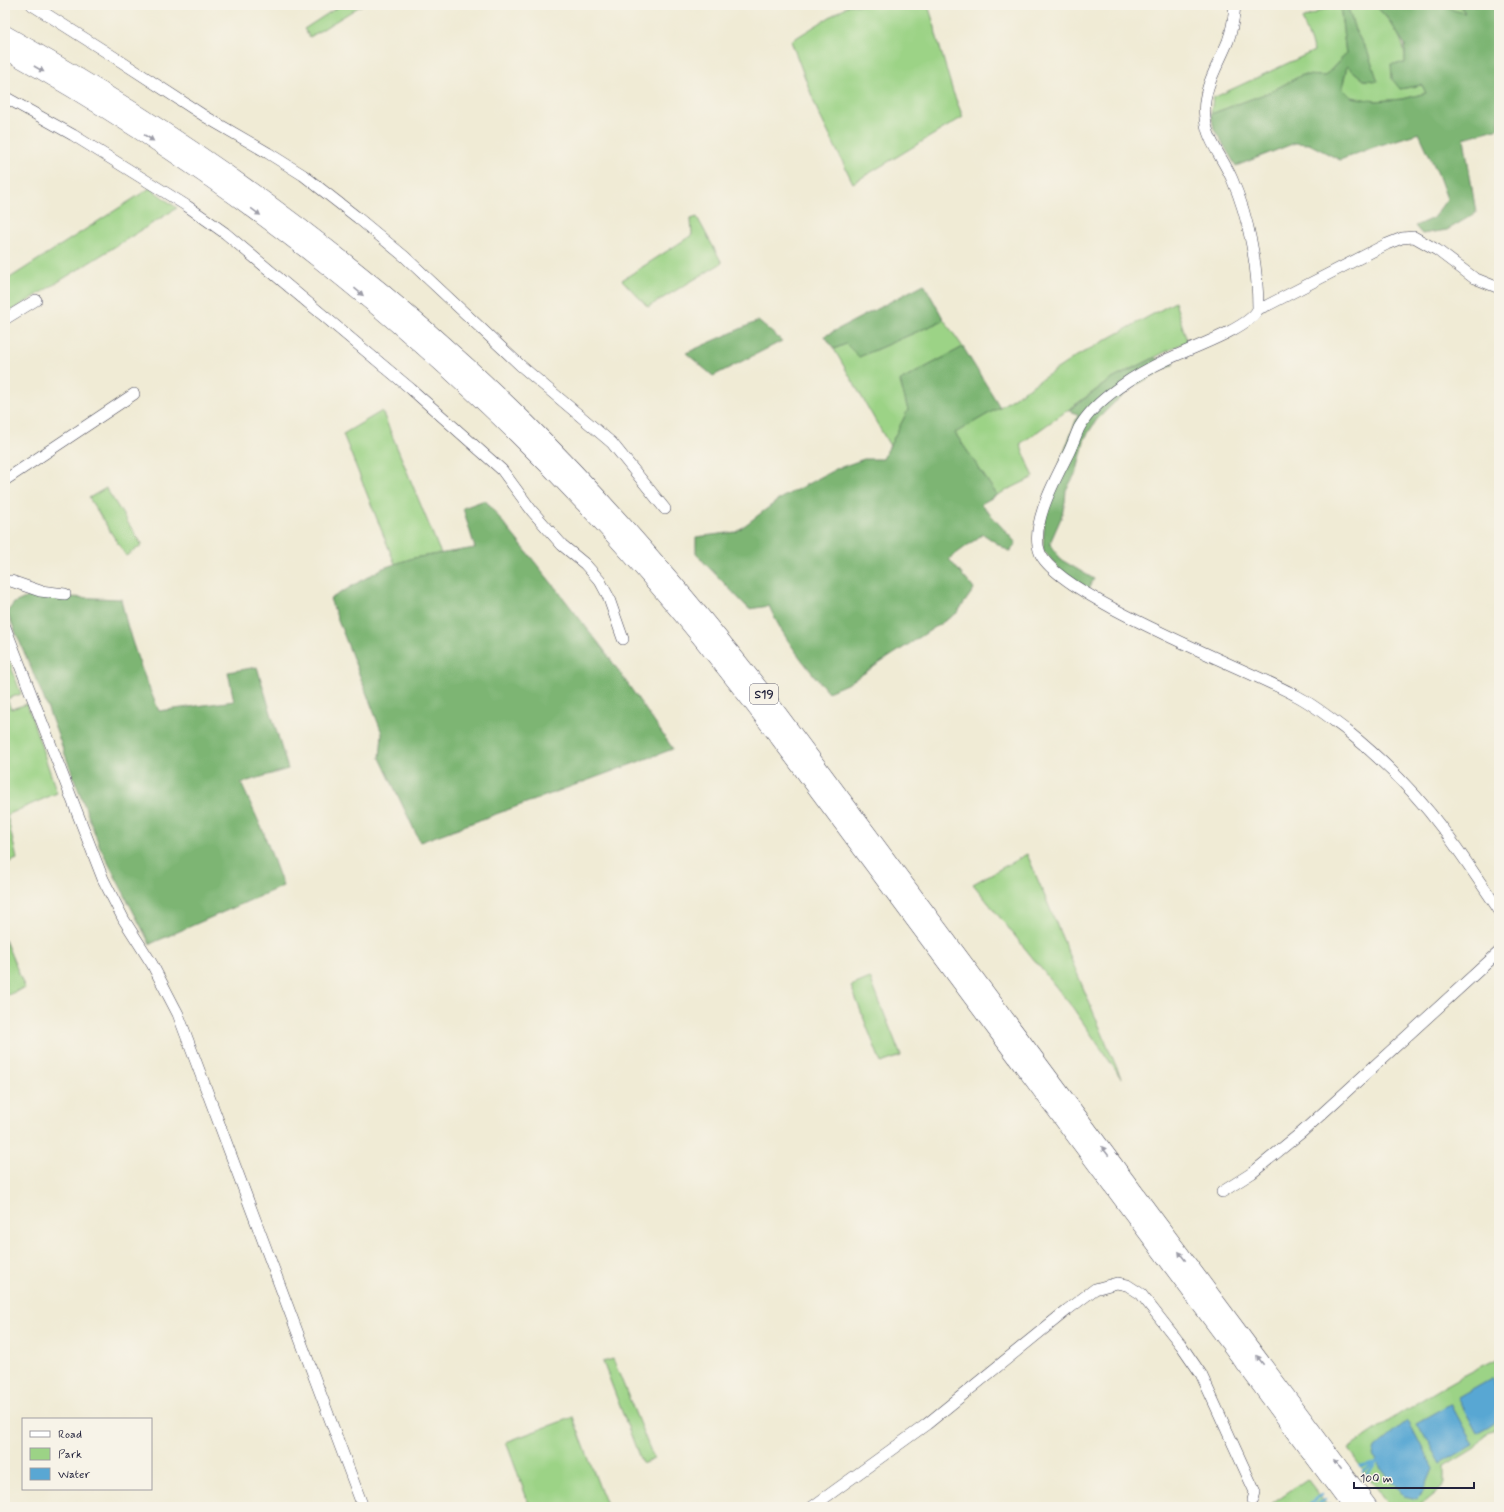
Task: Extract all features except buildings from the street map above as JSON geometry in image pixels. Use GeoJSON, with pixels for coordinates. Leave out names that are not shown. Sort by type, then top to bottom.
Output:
{"type":"FeatureCollection","features":[{"type":"Feature","properties":{"kind":"highway","name":"S19"},"geometry":{"type":"LineString","coordinates":[[5,34],[80,77],[160,128],[251,190],[329,249],[393,301],[473,372],[600,498],[686,597],[765,696],[1369,1507]]}},
{"type":"Feature","properties":{"kind":"highway","name":"S19"},"geometry":{"type":"LineString","coordinates":[[5,50],[98,105],[176,155],[242,202],[328,267],[407,332],[465,385],[527,444],[594,514],[636,560],[685,618],[773,730],[1351,1507]]}},
{"type":"Feature","properties":{"kind":"street"},"geometry":{"type":"LineString","coordinates":[[32,5],[206,117],[303,175],[358,218],[405,257],[520,365],[612,443],[665,509]]}},
{"type":"Feature","properties":{"kind":"street"},"geometry":{"type":"LineString","coordinates":[[1235,5],[1231,31],[1208,87],[1204,105],[1205,119],[1208,133],[1231,177],[1244,211],[1251,242],[1258,309],[1256,314],[1241,325],[1166,360],[1138,376],[1101,402],[1089,413],[1078,430],[1044,505],[1038,530],[1040,553],[1051,568],[1058,574],[1102,602],[1152,628],[1298,696],[1338,724],[1388,766],[1425,806],[1446,833],[1499,910]]}},
{"type":"Feature","properties":{"kind":"street"},"geometry":{"type":"LineString","coordinates":[[5,97],[73,135],[187,206],[225,233],[411,389],[502,470],[532,511],[562,545],[585,564],[600,581],[608,596],[623,639]]}},
{"type":"Feature","properties":{"kind":"street"},"geometry":{"type":"LineString","coordinates":[[1258,309],[1268,306],[1355,260],[1402,238],[1414,237],[1425,242],[1474,278],[1499,288]]}},
{"type":"Feature","properties":{"kind":"street"},"geometry":{"type":"LineString","coordinates":[[5,319],[36,300]]}},
{"type":"Feature","properties":{"kind":"street"},"geometry":{"type":"LineString","coordinates":[[5,480],[134,394]]}},
{"type":"Feature","properties":{"kind":"street"},"geometry":{"type":"LineString","coordinates":[[5,581],[11,581],[40,591],[65,594]]}},
{"type":"Feature","properties":{"kind":"street"},"geometry":{"type":"LineString","coordinates":[[5,627],[103,879],[117,909],[152,964],[178,1014],[363,1507]]}},
{"type":"Feature","properties":{"kind":"street"},"geometry":{"type":"LineString","coordinates":[[1222,1192],[1252,1173],[1302,1132],[1499,952]]}},
{"type":"Feature","properties":{"kind":"street"},"geometry":{"type":"LineString","coordinates":[[812,1507],[927,1424],[1095,1289],[1118,1283],[1127,1285],[1141,1294],[1181,1345],[1201,1374],[1255,1492],[1253,1500]]}},
{"type":"Feature","properties":{"kind":"green space"},"geometry":{"type":"Polygon","coordinates":[[[341,5],[362,5],[310,37],[304,29],[341,5]]]}},
{"type":"Feature","properties":{"kind":"green space"},"geometry":{"type":"Polygon","coordinates":[[[849,5],[928,5],[953,92],[963,117],[853,183],[818,112],[791,41],[849,5]]]}},
{"type":"Feature","properties":{"kind":"green space"},"geometry":{"type":"Polygon","coordinates":[[[1333,5],[1340,5],[1346,54],[1325,76],[1302,75],[1270,92],[1211,114],[1213,98],[1314,51],[1302,19],[1333,5]]]}},
{"type":"Feature","properties":{"kind":"green space"},"geometry":{"type":"Polygon","coordinates":[[[1340,5],[1347,5],[1355,30],[1368,53],[1378,81],[1364,80],[1347,66],[1342,88],[1351,97],[1376,101],[1403,99],[1426,93],[1422,85],[1400,89],[1392,79],[1391,64],[1405,63],[1405,45],[1389,20],[1375,5],[1446,5],[1453,10],[1465,13],[1460,5],[1499,5],[1499,128],[1464,138],[1476,213],[1447,230],[1422,234],[1415,226],[1433,218],[1447,199],[1438,174],[1419,133],[1374,147],[1340,160],[1309,144],[1295,143],[1236,166],[1214,129],[1211,114],[1270,92],[1302,75],[1325,76],[1346,54],[1340,5]]]}},
{"type":"Feature","properties":{"kind":"green space"},"geometry":{"type":"Polygon","coordinates":[[[1347,5],[1375,5],[1381,11],[1392,24],[1400,39],[1405,55],[1405,67],[1400,89],[1422,85],[1426,93],[1403,99],[1376,101],[1351,97],[1342,88],[1347,66],[1364,80],[1377,81],[1368,53],[1355,30],[1347,5]]]}},
{"type":"Feature","properties":{"kind":"green space"},"geometry":{"type":"Polygon","coordinates":[[[1446,5],[1460,5],[1465,14],[1453,10],[1446,5]]]}},
{"type":"Feature","properties":{"kind":"green space"},"geometry":{"type":"Polygon","coordinates":[[[150,188],[177,208],[5,315],[5,281],[150,188]]]}},
{"type":"Feature","properties":{"kind":"green space"},"geometry":{"type":"Polygon","coordinates":[[[697,217],[722,263],[648,307],[622,280],[692,235],[691,219],[697,217]]]}},
{"type":"Feature","properties":{"kind":"green space"},"geometry":{"type":"Polygon","coordinates":[[[924,284],[944,320],[859,357],[846,344],[834,349],[825,336],[924,284]]]}},
{"type":"Feature","properties":{"kind":"green space"},"geometry":{"type":"Polygon","coordinates":[[[1175,302],[1187,341],[1110,380],[1020,444],[1034,477],[997,495],[955,433],[1000,407],[1075,357],[1175,302]]]}},
{"type":"Feature","properties":{"kind":"green space"},"geometry":{"type":"Polygon","coordinates":[[[944,320],[963,347],[900,381],[908,410],[890,446],[834,349],[846,344],[859,357],[944,320]]]}},
{"type":"Feature","properties":{"kind":"green space"},"geometry":{"type":"Polygon","coordinates":[[[758,321],[782,341],[713,376],[686,353],[758,321]]]}},
{"type":"Feature","properties":{"kind":"green space"},"geometry":{"type":"Polygon","coordinates":[[[963,347],[1000,407],[955,433],[997,495],[981,504],[1016,543],[1010,552],[983,534],[949,559],[974,589],[957,613],[849,683],[828,692],[788,640],[769,606],[749,609],[696,554],[696,537],[736,532],[781,498],[836,469],[864,459],[883,459],[908,410],[900,381],[963,347]]]}},
{"type":"Feature","properties":{"kind":"green space"},"geometry":{"type":"Polygon","coordinates":[[[1154,358],[1174,364],[1136,385],[1115,402],[1096,421],[1085,438],[1077,471],[1066,490],[1061,518],[1050,543],[1060,559],[1094,579],[1088,589],[1059,569],[1043,550],[1046,493],[1060,463],[1078,415],[1069,410],[1110,380],[1154,358]]]}},
{"type":"Feature","properties":{"kind":"green space"},"geometry":{"type":"Polygon","coordinates":[[[382,411],[441,554],[413,558],[395,564],[343,434],[382,411]]]}},
{"type":"Feature","properties":{"kind":"green space"},"geometry":{"type":"Polygon","coordinates":[[[106,488],[142,545],[126,556],[89,498],[106,488]]]}},
{"type":"Feature","properties":{"kind":"green space"},"geometry":{"type":"Polygon","coordinates":[[[485,500],[604,650],[673,749],[420,842],[380,758],[382,733],[330,599],[383,568],[413,558],[475,548],[463,508],[485,500]]]}},
{"type":"Feature","properties":{"kind":"green space"},"geometry":{"type":"Polygon","coordinates":[[[37,593],[68,597],[121,599],[137,656],[159,711],[234,701],[228,672],[257,667],[288,769],[241,783],[263,831],[283,886],[150,944],[100,847],[43,696],[7,612],[14,603],[37,593]]]}},
{"type":"Feature","properties":{"kind":"green space"},"geometry":{"type":"Polygon","coordinates":[[[5,650],[21,694],[7,699],[11,709],[27,704],[57,793],[7,815],[17,859],[5,864],[5,650]]]}},
{"type":"Feature","properties":{"kind":"green space"},"geometry":{"type":"Polygon","coordinates":[[[1027,854],[1121,1078],[1073,1008],[973,884],[1027,854]]]}},
{"type":"Feature","properties":{"kind":"green space"},"geometry":{"type":"Polygon","coordinates":[[[5,940],[25,988],[5,996],[5,940]]]}},
{"type":"Feature","properties":{"kind":"green space"},"geometry":{"type":"Polygon","coordinates":[[[870,978],[901,1056],[881,1063],[851,986],[870,978]]]}},
{"type":"Feature","properties":{"kind":"green space"},"geometry":{"type":"Polygon","coordinates":[[[1499,1358],[1499,1428],[1488,1432],[1475,1448],[1444,1467],[1444,1483],[1442,1488],[1419,1507],[1390,1507],[1348,1449],[1421,1400],[1459,1378],[1499,1358]]]}},
{"type":"Feature","properties":{"kind":"green space"},"geometry":{"type":"Polygon","coordinates":[[[613,1359],[654,1459],[642,1464],[603,1362],[613,1359]]]}},
{"type":"Feature","properties":{"kind":"green space"},"geometry":{"type":"Polygon","coordinates":[[[573,1417],[607,1507],[530,1507],[506,1442],[573,1417]]]}},
{"type":"Feature","properties":{"kind":"green space"},"geometry":{"type":"Polygon","coordinates":[[[1307,1479],[1329,1507],[1266,1507],[1307,1479]]]}},
{"type":"Feature","properties":{"kind":"water"},"geometry":{"type":"Polygon","coordinates":[[[1493,1378],[1496,1391],[1499,1395],[1499,1421],[1477,1433],[1458,1398],[1493,1378]]]}},
{"type":"Feature","properties":{"kind":"water"},"geometry":{"type":"Polygon","coordinates":[[[1451,1404],[1473,1445],[1440,1464],[1417,1423],[1451,1404]]]}},
{"type":"Feature","properties":{"kind":"water"},"geometry":{"type":"Polygon","coordinates":[[[1407,1421],[1409,1422],[1433,1469],[1423,1493],[1417,1499],[1404,1496],[1378,1464],[1374,1454],[1376,1447],[1407,1421]]]}},
{"type":"Feature","properties":{"kind":"waterway"},"geometry":{"type":"LineString","coordinates":[[1363,1471],[1379,1460]]}},
{"type":"Feature","properties":{"kind":"waterway"},"geometry":{"type":"LineString","coordinates":[[1360,1466],[1373,1463]]}},
{"type":"Feature","properties":{"kind":"waterway"},"geometry":{"type":"LineString","coordinates":[[1367,1475],[1374,1465]]}},
{"type":"Feature","properties":{"kind":"waterway"},"geometry":{"type":"LineString","coordinates":[[1307,1507],[1322,1494]]}},
{"type":"Feature","properties":{"kind":"waterway"},"geometry":{"type":"LineString","coordinates":[[1312,1507],[1325,1499]]}},
{"type":"Feature","properties":{"kind":"waterway"},"geometry":{"type":"LineString","coordinates":[[1320,1507],[1329,1504]]}}]}
